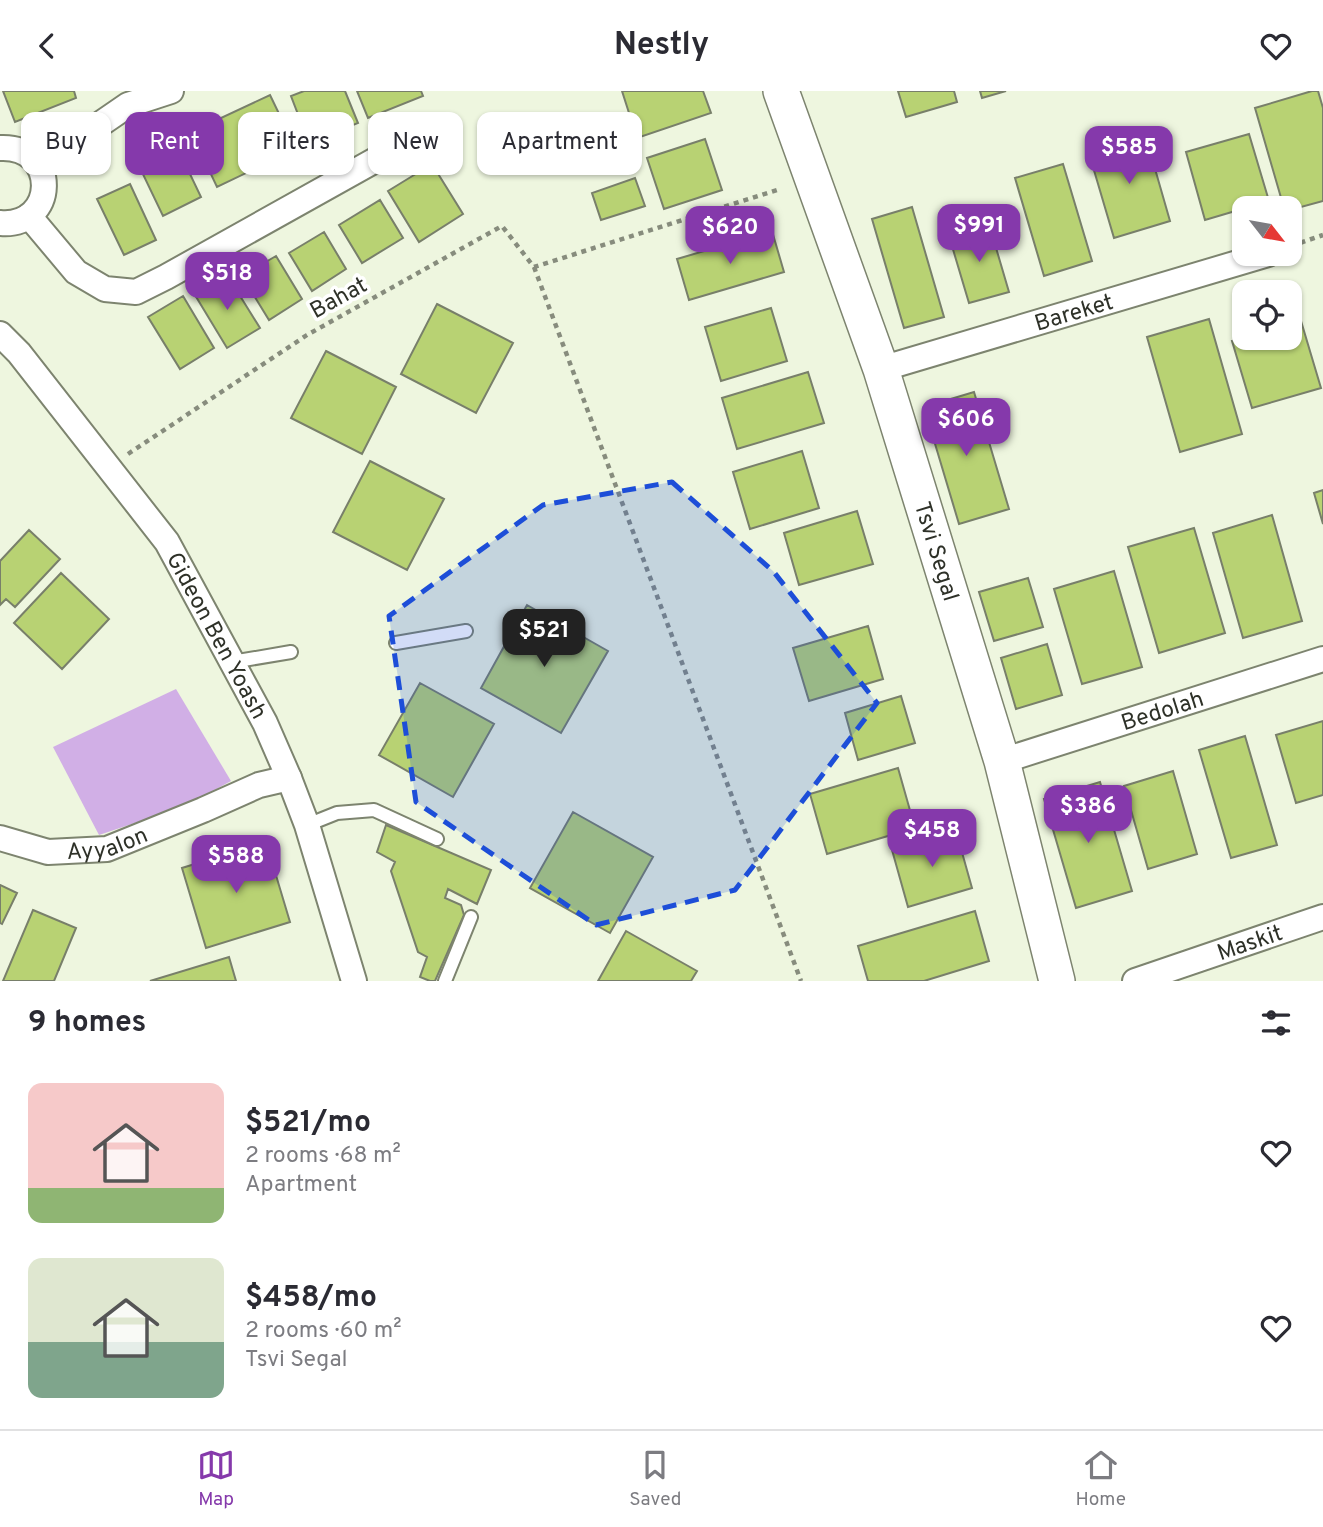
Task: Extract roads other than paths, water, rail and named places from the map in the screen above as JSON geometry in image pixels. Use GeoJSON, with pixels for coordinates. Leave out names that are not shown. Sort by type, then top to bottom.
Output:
{"type":"FeatureCollection","features":[{"type":"Feature","properties":{"kind":"street"},"geometry":{"type":"LineString","coordinates":[[111,117],[128,106],[171,91]]}},
{"type":"Feature","properties":{"kind":"street","name":"Tsvi Segal"},"geometry":{"type":"LineString","coordinates":[[781,91],[881,369],[1002,761],[1057,981]]}},
{"type":"Feature","properties":{"kind":"street"},"geometry":{"type":"LineString","coordinates":[[0,148],[21,150]]}},
{"type":"Feature","properties":{"kind":"street"},"geometry":{"type":"LineString","coordinates":[[29,216],[76,272],[105,289],[136,292],[368,164]]}},
{"type":"Feature","properties":{"kind":"street"},"geometry":{"type":"LineString","coordinates":[[0,223],[19,221],[37,208],[43,197],[43,175]]}},
{"type":"Feature","properties":{"kind":"street","name":"Bareket"},"geometry":{"type":"LineString","coordinates":[[881,369],[1232,265]]}},
{"type":"Feature","properties":{"kind":"street","name":"Gideon Ben Yoash"},"geometry":{"type":"LineString","coordinates":[[0,334],[19,353],[167,542],[265,723],[289,778],[307,825],[354,981]]}},
{"type":"Feature","properties":{"kind":"street","name":"Bedolah"},"geometry":{"type":"LineString","coordinates":[[1002,761],[1323,659]]}},
{"type":"Feature","properties":{"kind":"street","name":"Ayyalon"},"geometry":{"type":"LineString","coordinates":[[0,838],[48,852],[107,849],[259,785],[289,778]]}},
{"type":"Feature","properties":{"kind":"street","name":"Maskit"},"geometry":{"type":"LineString","coordinates":[[1135,981],[1323,917]]}},
{"type":"Feature","properties":{"kind":"lane"},"geometry":{"type":"LineString","coordinates":[[396,643],[466,631]]}},
{"type":"Feature","properties":{"kind":"lane"},"geometry":{"type":"LineString","coordinates":[[232,662],[291,652]]}},
{"type":"Feature","properties":{"kind":"lane"},"geometry":{"type":"LineString","coordinates":[[307,825],[337,813],[374,810],[438,838]]}},
{"type":"Feature","properties":{"kind":"lane"},"geometry":{"type":"LineString","coordinates":[[445,981],[471,918]]}}]}
